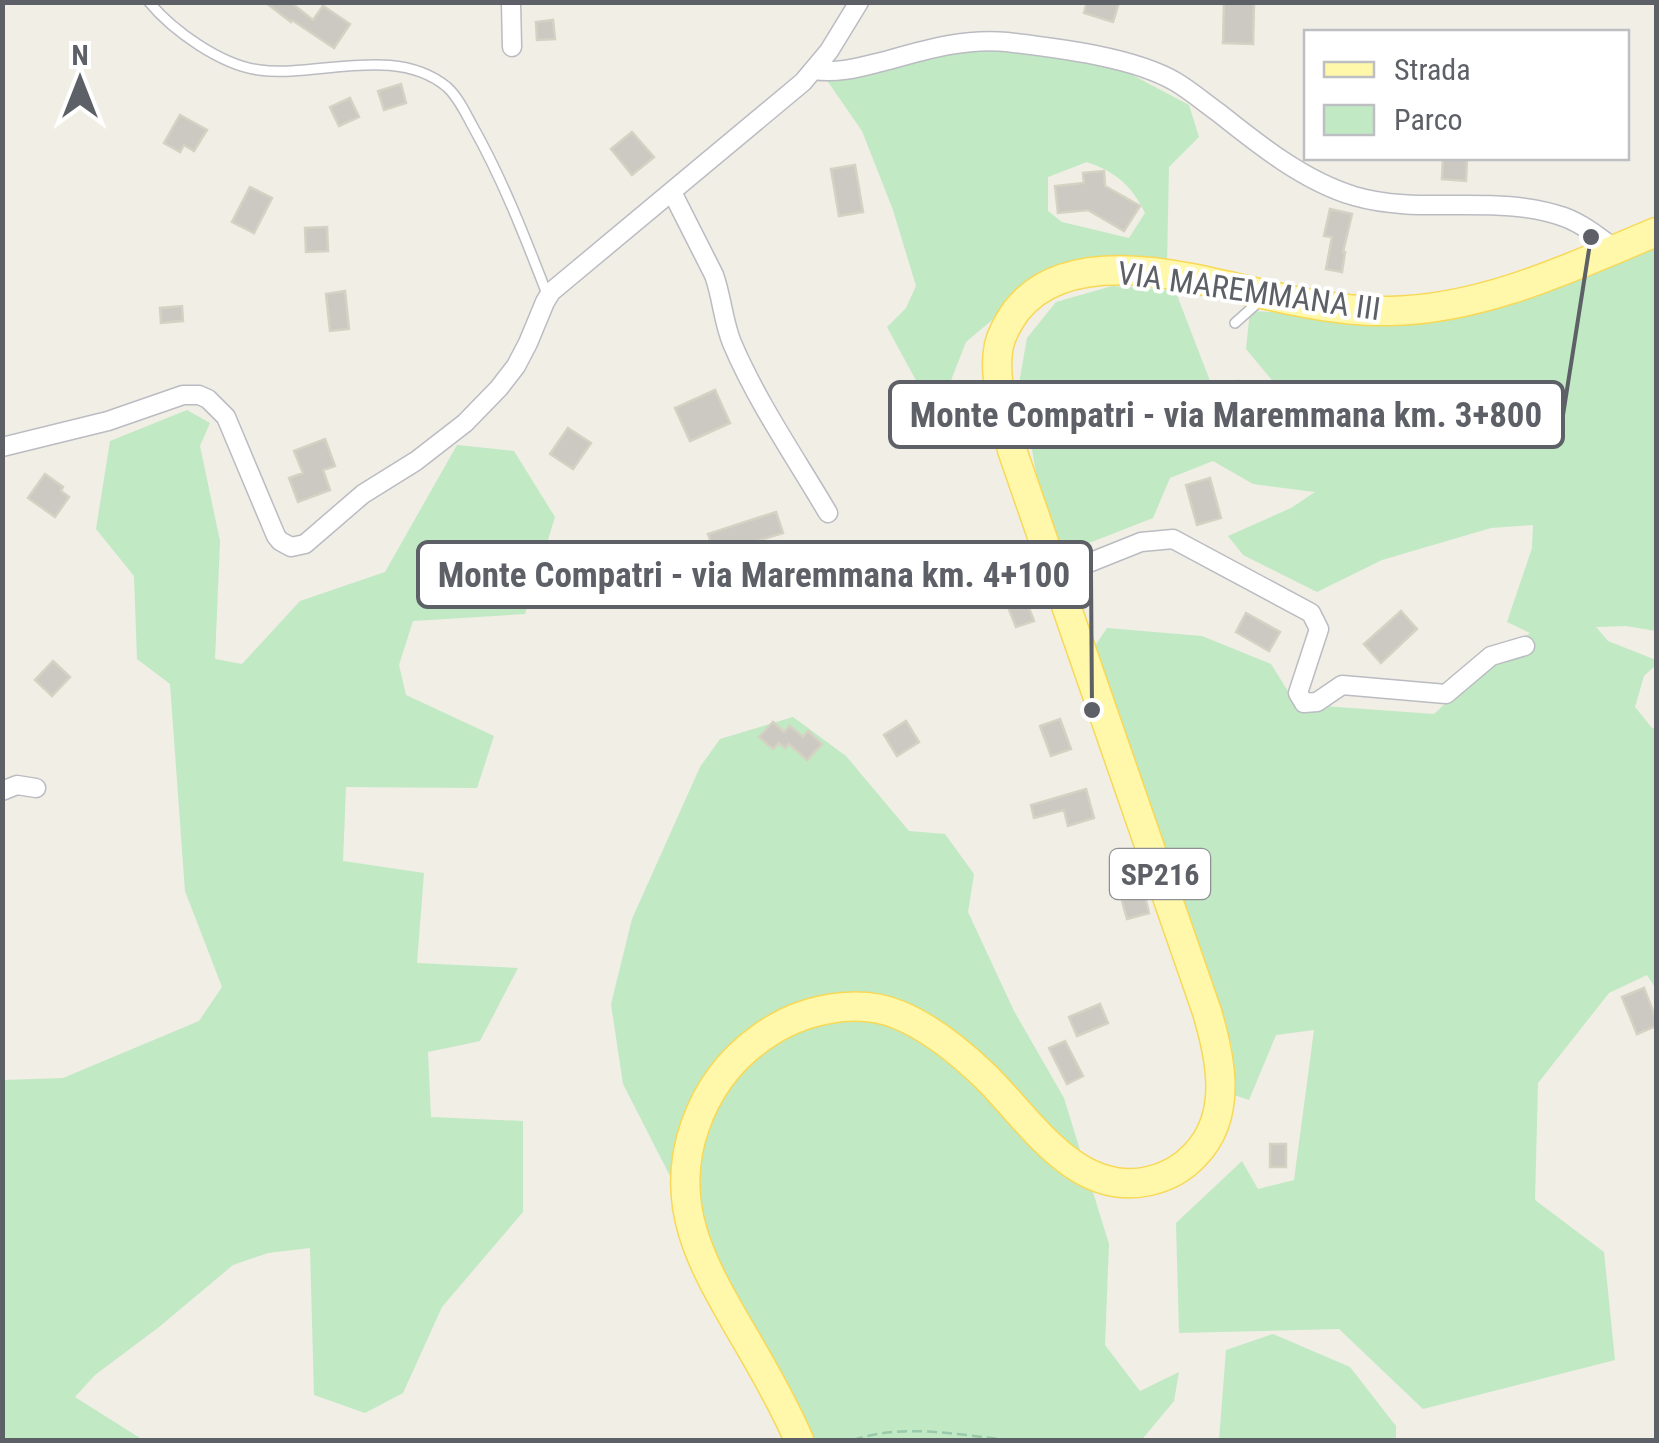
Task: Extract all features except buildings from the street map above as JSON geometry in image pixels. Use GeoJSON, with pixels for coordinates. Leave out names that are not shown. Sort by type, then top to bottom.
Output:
{"type":"FeatureCollection","features":[{"type":"Feature","properties":{"kind":"main road","name":"VIA MAREMMANA III"},"geometry":{"type":"LineString","coordinates":[[799,1440],[703,1262],[687,1212],[687,1165],[700,1112],[718,1078],[750,1045],[778,1026],[822,1010],[860,1007],[893,1012],[922,1027],[970,1062],[1060,1156],[1110,1180],[1141,1182],[1175,1171],[1200,1150],[1216,1124],[1221,1074],[1215,1038],[1012,450],[998,361],[1000,341],[1016,312],[1033,294],[1071,277],[1140,271],[1175,274],[1360,310],[1428,309],[1499,292],[1656,232]]}},
{"type":"Feature","properties":{"kind":"street"},"geometry":{"type":"LineString","coordinates":[[512,2],[512,47]]}},
{"type":"Feature","properties":{"kind":"street"},"geometry":{"type":"LineString","coordinates":[[2,447],[108,421],[184,396],[204,397],[226,417],[276,536],[285,545],[300,546],[310,541],[362,494],[431,450],[478,411],[520,360],[548,297],[559,284],[796,89],[829,51],[859,2]]}},
{"type":"Feature","properties":{"kind":"street"},"geometry":{"type":"LineString","coordinates":[[814,70],[847,70],[944,45],[976,41],[1028,45],[1106,59],[1148,69],[1175,81],[1268,149],[1337,190],[1396,203],[1495,206],[1544,212],[1574,222],[1615,249]]}},
{"type":"Feature","properties":{"kind":"street"},"geometry":{"type":"LineString","coordinates":[[672,192],[714,275],[736,350],[828,513]]}},
{"type":"Feature","properties":{"kind":"street"},"geometry":{"type":"LineString","coordinates":[[1056,576],[1141,542],[1173,539],[1311,613],[1319,629],[1298,693],[1304,703],[1318,702],[1342,685],[1446,694],[1491,656],[1525,646]]}},
{"type":"Feature","properties":{"kind":"street"},"geometry":{"type":"LineString","coordinates":[[2,791],[17,785],[36,788]]}},
{"type":"Feature","properties":{"kind":"lane"},"geometry":{"type":"LineString","coordinates":[[149,2],[187,36],[246,68],[276,72],[374,65],[419,72],[447,87],[484,146],[548,297]]}},
{"type":"Feature","properties":{"kind":"lane"},"geometry":{"type":"LineString","coordinates":[[1235,323],[1266,294]]}},
{"type":"Feature","properties":{"kind":"path"},"geometry":{"type":"LineString","coordinates":[[852,1440],[910,1430],[1010,1440]]}},
{"type":"Feature","properties":{"kind":"green space"},"geometry":{"type":"Polygon","coordinates":[[[967,46],[1037,50],[1123,70],[1189,105],[1199,137],[1169,167],[1167,264],[1018,294],[966,342],[943,401],[925,397],[887,327],[906,308],[916,286],[893,210],[862,131],[826,79],[967,46]],[[1087,162],[1048,177],[1048,211],[1062,222],[1129,238],[1145,213],[1128,187],[1087,162]]]}},
{"type":"Feature","properties":{"kind":"green space"},"geometry":{"type":"Polygon","coordinates":[[[1653,248],[1656,631],[1596,627],[1608,641],[1656,660],[1644,676],[1635,707],[1656,728],[1656,989],[1647,975],[1609,993],[1538,1083],[1535,1200],[1604,1252],[1615,1360],[1423,1409],[1339,1329],[1179,1333],[1176,1223],[1242,1161],[1258,1189],[1294,1180],[1314,1030],[1276,1035],[1249,1100],[1231,1094],[1232,1046],[1093,649],[1107,628],[1202,636],[1271,664],[1296,704],[1434,714],[1502,651],[1530,633],[1507,622],[1532,548],[1533,525],[1491,528],[1382,560],[1317,592],[1243,555],[1228,536],[1291,508],[1315,492],[1253,484],[1213,461],[1170,478],[1153,518],[1066,552],[1042,509],[1020,378],[1027,338],[1056,302],[1112,286],[1175,290],[1225,420],[1263,437],[1296,409],[1246,349],[1250,311],[1453,320],[1653,248]]]}},
{"type":"Feature","properties":{"kind":"green space"},"geometry":{"type":"Polygon","coordinates":[[[187,410],[210,423],[200,446],[220,541],[215,659],[242,664],[300,601],[385,572],[457,445],[514,451],[555,517],[525,614],[413,621],[399,665],[406,695],[494,736],[477,788],[346,787],[343,861],[424,873],[417,963],[518,968],[480,1041],[428,1052],[431,1117],[523,1121],[523,1212],[442,1307],[403,1393],[365,1413],[314,1395],[310,1248],[268,1253],[233,1265],[95,1375],[75,1397],[143,1440],[3,1440],[3,1080],[63,1078],[199,1021],[222,987],[185,891],[170,684],[137,659],[134,576],[96,529],[110,441],[187,410]]]}},
{"type":"Feature","properties":{"kind":"green space"},"geometry":{"type":"Polygon","coordinates":[[[793,717],[846,756],[909,831],[945,834],[974,874],[968,912],[1014,1011],[1064,1098],[1109,1244],[1105,1345],[1140,1391],[1179,1372],[1174,1401],[1144,1440],[805,1440],[623,1084],[611,1004],[632,919],[700,767],[720,739],[793,717]]]}},
{"type":"Feature","properties":{"kind":"green space"},"geometry":{"type":"Polygon","coordinates":[[[1273,1334],[1350,1367],[1396,1426],[1396,1440],[1219,1440],[1226,1350],[1273,1334]]]}},
{"type":"Feature","properties":{"kind":"place","name":"Monte Compatri - via Maremmana km. 3+800"},"geometry":{"type":"Point","coordinates":[1591,237]}},
{"type":"Feature","properties":{"kind":"place","name":"Monte Compatri - via Maremmana km. 4+100"},"geometry":{"type":"Point","coordinates":[1092,710]}}]}
